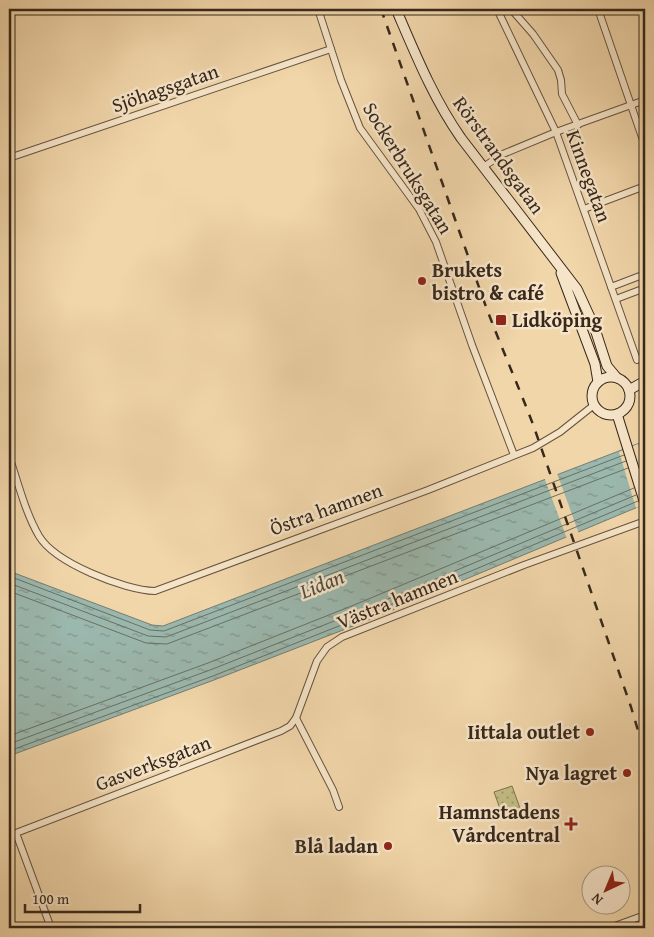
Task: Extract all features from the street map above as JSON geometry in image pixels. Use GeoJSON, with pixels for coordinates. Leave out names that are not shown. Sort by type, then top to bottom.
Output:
{"type":"FeatureCollection","features":[{"type":"Feature","properties":{"kind":"main road","name":"Rörstrandsgatan"},"geometry":{"type":"LineString","coordinates":[[396,9],[444,114],[577,289],[594,326],[607,366],[617,378]]}},
{"type":"Feature","properties":{"kind":"main road","name":"Rörstrandsgatan"},"geometry":{"type":"LineString","coordinates":[[556,262],[588,344],[598,382]]}},
{"type":"Feature","properties":{"kind":"main road"},"geometry":{"type":"LineString","coordinates":[[607,377],[617,378],[623,381],[629,390],[629,402],[622,412],[604,414],[594,405],[592,393],[598,382],[607,377]]}},
{"type":"Feature","properties":{"kind":"main road"},"geometry":{"type":"LineString","coordinates":[[629,390],[645,381]]}},
{"type":"Feature","properties":{"kind":"main road"},"geometry":{"type":"LineString","coordinates":[[617,414],[645,504]]}},
{"type":"Feature","properties":{"kind":"street","name":"Sockerbruksgatan"},"geometry":{"type":"LineString","coordinates":[[318,9],[360,128],[419,209],[436,242],[472,345],[514,455]]}},
{"type":"Feature","properties":{"kind":"street","name":"Kinnegatan"},"geometry":{"type":"LineString","coordinates":[[497,9],[556,132],[637,360]]}},
{"type":"Feature","properties":{"kind":"street"},"geometry":{"type":"LineString","coordinates":[[511,9],[533,34],[558,70],[562,94],[578,125]]}},
{"type":"Feature","properties":{"kind":"street"},"geometry":{"type":"LineString","coordinates":[[598,9],[645,146]]}},
{"type":"Feature","properties":{"kind":"street","name":"Sjöhagsgatan"},"geometry":{"type":"LineString","coordinates":[[9,158],[331,49]]}},
{"type":"Feature","properties":{"kind":"street"},"geometry":{"type":"LineString","coordinates":[[483,167],[503,154],[556,132],[645,100]]}},
{"type":"Feature","properties":{"kind":"street"},"geometry":{"type":"LineString","coordinates":[[584,209],[645,186]]}},
{"type":"Feature","properties":{"kind":"street"},"geometry":{"type":"LineString","coordinates":[[611,287],[645,274]]}},
{"type":"Feature","properties":{"kind":"street"},"geometry":{"type":"LineString","coordinates":[[616,299],[645,288]]}},
{"type":"Feature","properties":{"kind":"street","name":"Östra hamnen"},"geometry":{"type":"LineString","coordinates":[[9,456],[32,522],[48,547],[60,556],[92,573],[121,585],[155,591],[428,490],[548,441],[594,405]]}},
{"type":"Feature","properties":{"kind":"street","name":"Västra hamnen"},"geometry":{"type":"LineString","coordinates":[[296,718],[318,661],[327,647],[342,637],[524,565],[645,521]]}},
{"type":"Feature","properties":{"kind":"street"},"geometry":{"type":"LineString","coordinates":[[296,718],[333,790],[339,807]]}},
{"type":"Feature","properties":{"kind":"street","name":"Gasverksgatan"},"geometry":{"type":"LineString","coordinates":[[51,928],[16,833],[281,731],[290,726],[296,718]]}},
{"type":"Feature","properties":{"kind":"street"},"geometry":{"type":"LineString","coordinates":[[609,928],[645,915]]}},
{"type":"Feature","properties":{"kind":"shaded area"},"geometry":{"type":"Polygon","coordinates":[[[512,786],[521,811],[503,817],[494,792],[512,786]]]}},
{"type":"Feature","properties":{"kind":"water","name":"Lidan"},"geometry":{"type":"Polygon","coordinates":[[[645,441],[645,504],[361,623],[9,756],[9,571],[152,625],[163,626],[645,441]]]}},
{"type":"Feature","properties":{"kind":"pier"},"geometry":{"type":"Polygon","coordinates":[[[638,444],[645,470],[645,504],[636,508],[619,452],[638,444]]]}},
{"type":"Feature","properties":{"kind":"pier"},"geometry":{"type":"Polygon","coordinates":[[[557,473],[579,534],[567,539],[544,477],[557,473]]]}},
{"type":"Feature","properties":{"kind":"railway"},"geometry":{"type":"LineString","coordinates":[[381,9],[481,293],[534,427],[631,707],[645,754]]}},
{"type":"Feature","properties":{"kind":"place","name":"Brukets bistro & café"},"geometry":{"type":"Point","coordinates":[422,281]}},
{"type":"Feature","properties":{"kind":"place","name":"Lidköping"},"geometry":{"type":"Point","coordinates":[501,320]}},
{"type":"Feature","properties":{"kind":"place","name":"Iittala outlet"},"geometry":{"type":"Point","coordinates":[590,732]}},
{"type":"Feature","properties":{"kind":"place","name":"Nya lagret"},"geometry":{"type":"Point","coordinates":[627,773]}},
{"type":"Feature","properties":{"kind":"place","name":"Hamnstadens Vårdcentral"},"geometry":{"type":"Point","coordinates":[571,824]}},
{"type":"Feature","properties":{"kind":"place","name":"Blå ladan"},"geometry":{"type":"Point","coordinates":[388,846]}}]}
